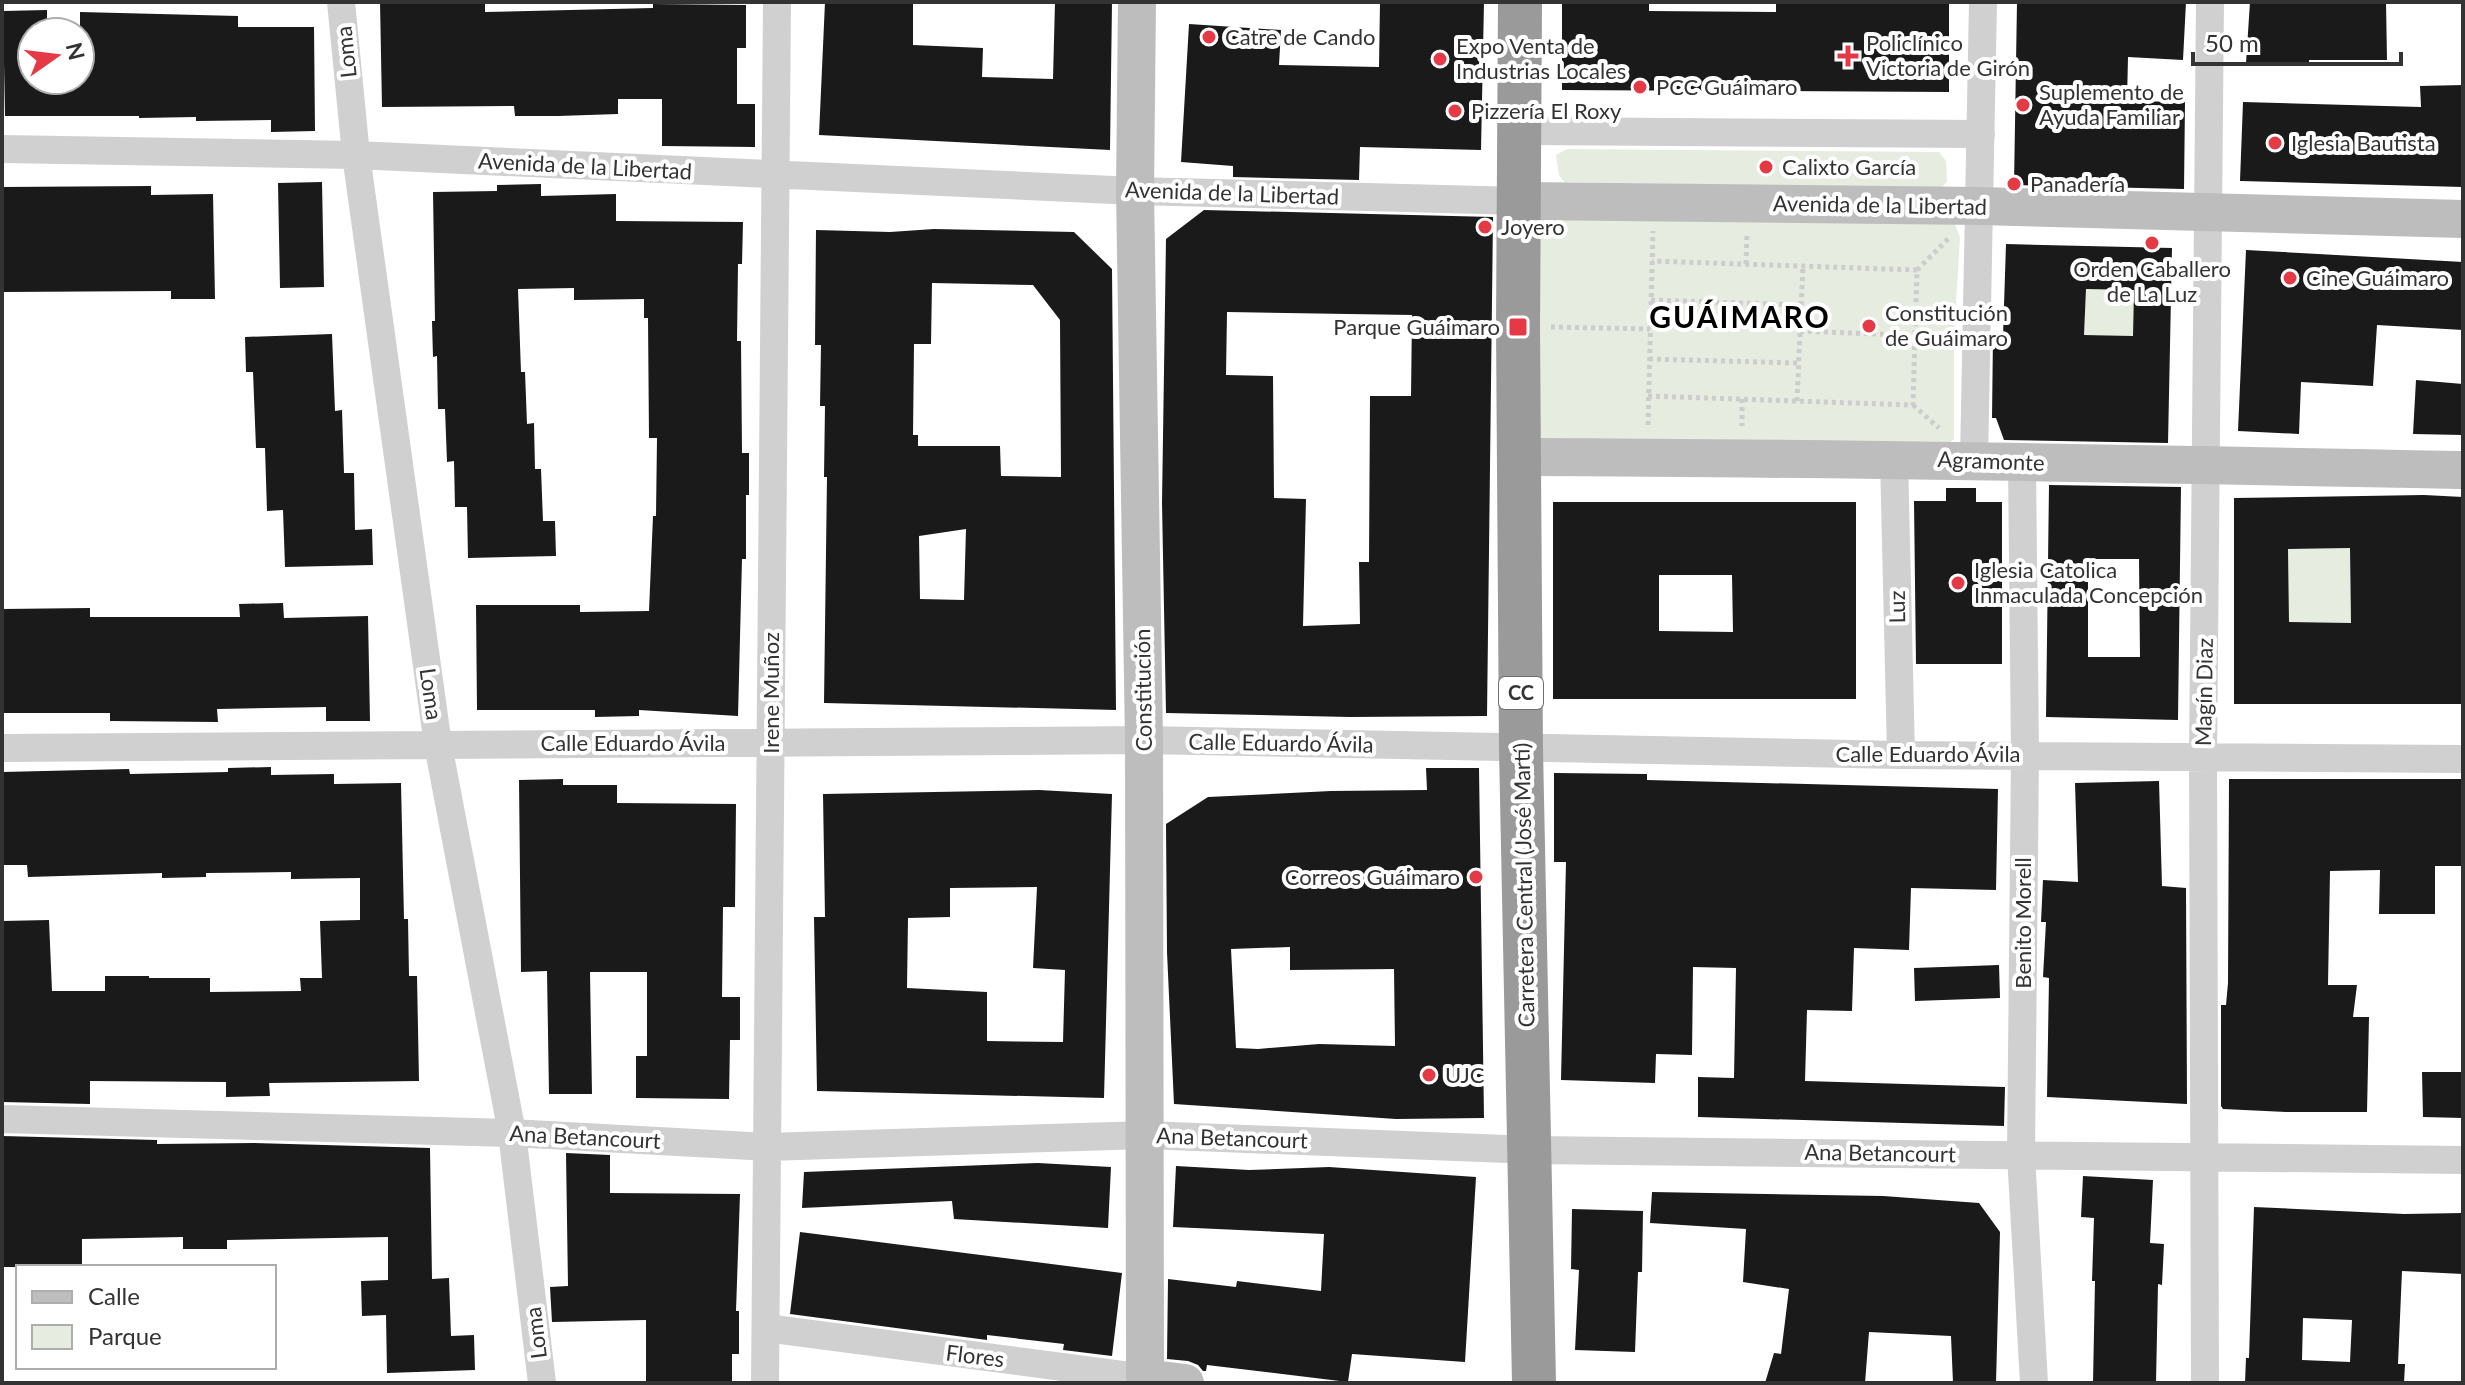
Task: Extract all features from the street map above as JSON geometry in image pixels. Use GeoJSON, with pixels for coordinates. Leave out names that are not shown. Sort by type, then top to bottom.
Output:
{"type":"FeatureCollection","features":[{"type":"Feature","properties":{"kind":"highway","name":"Carretera Central (José Martí)"},"geometry":{"type":"LineString","coordinates":[[1520,2],[1518,327],[1521,749],[1534,1383]]}},
{"type":"Feature","properties":{"kind":"street","name":"Loma"},"geometry":{"type":"LineString","coordinates":[[341,2],[356,155],[438,745],[512,1133],[542,1383]]}},
{"type":"Feature","properties":{"kind":"street","name":"Irene Muñoz"},"geometry":{"type":"LineString","coordinates":[[765,1383],[777,2]]}},
{"type":"Feature","properties":{"kind":"street","name":"Constitución"},"geometry":{"type":"LineString","coordinates":[[1137,2],[1135,191],[1144,740],[1145,1378]]}},
{"type":"Feature","properties":{"kind":"street"},"geometry":{"type":"LineString","coordinates":[[1974,461],[1983,2]]}},
{"type":"Feature","properties":{"kind":"street","name":"Magín Diaz"},"geometry":{"type":"LineString","coordinates":[[2205,1383],[2203,757],[2210,2]]}},
{"type":"Feature","properties":{"kind":"street"},"geometry":{"type":"LineString","coordinates":[[1520,131],[1981,134]]}},
{"type":"Feature","properties":{"kind":"street","name":"Avenida de la Libertad"},"geometry":{"type":"LineString","coordinates":[[2,149],[356,155],[1135,191],[1520,201],[1980,206],[2463,219]]}},
{"type":"Feature","properties":{"kind":"street","name":"Agramonte"},"geometry":{"type":"LineString","coordinates":[[1520,457],[1894,458],[2463,470]]}},
{"type":"Feature","properties":{"kind":"street","name":"Luz"},"geometry":{"type":"LineString","coordinates":[[1894,458],[1901,755]]}},
{"type":"Feature","properties":{"kind":"street","name":"Benito Morell"},"geometry":{"type":"LineString","coordinates":[[2022,463],[2025,755],[2021,1155],[2034,1383]]}},
{"type":"Feature","properties":{"kind":"street","name":"Calle Eduardo Ávila"},"geometry":{"type":"LineString","coordinates":[[2,748],[1144,740],[1901,755],[2463,759]]}},
{"type":"Feature","properties":{"kind":"street","name":"Ana Betancourt"},"geometry":{"type":"LineString","coordinates":[[2,1119],[512,1133],[767,1147],[1146,1135],[1530,1150],[2463,1160]]}},
{"type":"Feature","properties":{"kind":"street","name":"Flores"},"geometry":{"type":"LineString","coordinates":[[766,1328],[1185,1383]]}},
{"type":"Feature","properties":{"kind":"path"},"geometry":{"type":"LineString","coordinates":[[1647,457],[1653,202]]}},
{"type":"Feature","properties":{"kind":"path"},"geometry":{"type":"LineString","coordinates":[[1747,228],[1762,229]]}},
{"type":"Feature","properties":{"kind":"path"},"geometry":{"type":"LineString","coordinates":[[1941,231],[1955,231],[1955,246]]}},
{"type":"Feature","properties":{"kind":"path"},"geometry":{"type":"LineString","coordinates":[[1648,396],[1913,405],[1917,270],[1652,261]]}},
{"type":"Feature","properties":{"kind":"path"},"geometry":{"type":"LineString","coordinates":[[1797,401],[1803,266]]}},
{"type":"Feature","properties":{"kind":"path"},"geometry":{"type":"LineString","coordinates":[[1651,300],[1801,305]]}},
{"type":"Feature","properties":{"kind":"path"},"geometry":{"type":"LineString","coordinates":[[1518,327],[1650,329]]}},
{"type":"Feature","properties":{"kind":"path"},"geometry":{"type":"LineString","coordinates":[[1800,331],[1954,337],[1954,351]]}},
{"type":"Feature","properties":{"kind":"path"},"geometry":{"type":"LineString","coordinates":[[1649,359],[1798,363]]}},
{"type":"Feature","properties":{"kind":"path"},"geometry":{"type":"LineString","coordinates":[[1742,399],[1742,437]]}},
{"type":"Feature","properties":{"kind":"green space"},"geometry":{"type":"Polygon","coordinates":[[[1567,149],[1939,152],[1946,161],[1947,182],[1940,189],[1564,182],[1559,175],[1556,155],[1567,149]]]}},
{"type":"Feature","properties":{"kind":"green space","name":"Parque Guáimaro"},"geometry":{"type":"Polygon","coordinates":[[[1539,214],[1955,224],[1960,237],[1954,337],[1954,439],[1949,443],[1537,444],[1539,214]]]}},
{"type":"Feature","properties":{"kind":"green space"},"geometry":{"type":"Polygon","coordinates":[[[2086,289],[2134,290],[2133,336],[2084,335],[2086,289]]]}},
{"type":"Feature","properties":{"kind":"green space"},"geometry":{"type":"Polygon","coordinates":[[[2350,548],[2351,623],[2289,622],[2288,549],[2350,548]]]}},
{"type":"Feature","properties":{"kind":"building"},"geometry":{"type":"Polygon","coordinates":[[[380,2],[485,2],[485,12],[653,8],[653,4],[746,5],[746,48],[737,48],[737,104],[755,104],[755,147],[662,146],[662,99],[618,99],[618,114],[558,116],[515,116],[514,106],[382,107],[380,2]]]}},
{"type":"Feature","properties":{"kind":"building"},"geometry":{"type":"Polygon","coordinates":[[[825,2],[913,2],[913,45],[983,48],[982,77],[1053,79],[1055,2],[1112,2],[1110,150],[819,135],[825,2]]]}},
{"type":"Feature","properties":{"kind":"building"},"geometry":{"type":"Polygon","coordinates":[[[1380,2],[1484,2],[1481,150],[1360,147],[1359,180],[1233,177],[1233,166],[1181,162],[1189,24],[1281,30],[1279,65],[1379,67],[1380,2]]]}},
{"type":"Feature","properties":{"kind":"building"},"geometry":{"type":"Polygon","coordinates":[[[1562,2],[1649,2],[1649,11],[1776,12],[1776,2],[1949,2],[1949,92],[1562,90],[1562,2]]]}},
{"type":"Feature","properties":{"kind":"building"},"geometry":{"type":"Polygon","coordinates":[[[2017,2],[2186,2],[2183,60],[2128,57],[2127,101],[2185,102],[2184,189],[2014,185],[2017,2]]]}},
{"type":"Feature","properties":{"kind":"building"},"geometry":{"type":"Polygon","coordinates":[[[2250,2],[2386,2],[2387,60],[2309,60],[2309,66],[2246,63],[2250,2]]]}},
{"type":"Feature","properties":{"kind":"building"},"geometry":{"type":"Polygon","coordinates":[[[47,10],[47,16],[16,16],[16,96],[96,96],[96,16],[80,16],[80,12],[238,16],[238,27],[314,27],[315,131],[271,132],[271,120],[5,116],[3,11],[47,10]]]}},
{"type":"Feature","properties":{"kind":"building"},"geometry":{"type":"Polygon","coordinates":[[[2463,85],[2463,187],[2240,181],[2243,102],[2421,107],[2420,86],[2463,85]]]}},
{"type":"Feature","properties":{"kind":"building"},"geometry":{"type":"Polygon","coordinates":[[[322,182],[324,287],[280,288],[278,183],[322,182]]]}},
{"type":"Feature","properties":{"kind":"building"},"geometry":{"type":"Polygon","coordinates":[[[541,184],[541,196],[616,194],[616,221],[743,222],[742,264],[738,264],[737,341],[741,341],[742,453],[749,453],[749,495],[746,495],[746,559],[742,559],[738,716],[639,710],[639,716],[595,717],[595,710],[477,710],[476,605],[580,605],[580,612],[649,611],[653,516],[656,516],[657,438],[649,438],[648,318],[644,318],[644,299],[574,300],[574,288],[518,289],[521,372],[525,372],[527,424],[534,423],[535,469],[541,469],[543,521],[555,521],[556,556],[468,558],[467,507],[455,507],[454,461],[447,462],[445,409],[438,409],[437,356],[433,357],[433,192],[497,191],[497,185],[541,184]]]}},
{"type":"Feature","properties":{"kind":"building"},"geometry":{"type":"Polygon","coordinates":[[[151,186],[151,195],[213,194],[215,299],[171,299],[171,291],[2,292],[2,187],[151,186]]]}},
{"type":"Feature","properties":{"kind":"building"},"geometry":{"type":"Polygon","coordinates":[[[1204,210],[1493,217],[1487,716],[1166,713],[1162,503],[1166,239],[1204,210]],[[1227,312],[1226,375],[1273,376],[1274,498],[1306,499],[1303,626],[1360,624],[1359,562],[1369,562],[1370,396],[1411,396],[1412,315],[1227,312]]]}},
{"type":"Feature","properties":{"kind":"building"},"geometry":{"type":"Polygon","coordinates":[[[934,229],[1074,232],[1112,269],[1116,710],[824,703],[827,477],[824,477],[825,406],[820,406],[821,345],[815,345],[816,230],[890,232],[934,229]],[[932,283],[931,344],[914,344],[913,435],[918,435],[918,446],[1000,446],[1001,476],[1061,477],[1060,320],[1033,285],[932,283]],[[966,529],[919,536],[920,599],[964,600],[966,529]]]}},
{"type":"Feature","properties":{"kind":"building"},"geometry":{"type":"Polygon","coordinates":[[[2006,244],[2172,248],[2168,443],[2004,440],[1996,418],[1992,418],[1993,335],[2003,336],[2006,244]],[[2086,289],[2084,335],[2133,336],[2134,290],[2086,289]]]}},
{"type":"Feature","properties":{"kind":"building"},"geometry":{"type":"Polygon","coordinates":[[[2246,250],[2463,262],[2463,330],[2377,325],[2373,386],[2301,382],[2299,434],[2238,431],[2246,250]]]}},
{"type":"Feature","properties":{"kind":"building"},"geometry":{"type":"Polygon","coordinates":[[[332,334],[335,411],[342,410],[344,473],[354,473],[355,530],[372,529],[373,565],[285,567],[283,510],[267,511],[265,448],[256,448],[253,372],[246,372],[245,337],[332,334]]]}},
{"type":"Feature","properties":{"kind":"building"},"geometry":{"type":"Polygon","coordinates":[[[2416,380],[2463,384],[2463,435],[2413,434],[2416,380]]]}},
{"type":"Feature","properties":{"kind":"building"},"geometry":{"type":"Polygon","coordinates":[[[2049,485],[2181,487],[2178,720],[2046,717],[2049,485]],[[2088,559],[2088,657],[2140,657],[2139,559],[2088,559]]]}},
{"type":"Feature","properties":{"kind":"building","name":"Iglesia Catolica Inmaculada Concepción"},"geometry":{"type":"Polygon","coordinates":[[[1946,488],[1976,488],[1976,502],[2002,502],[2002,664],[1916,664],[1914,501],[1946,501],[1946,488]]]}},
{"type":"Feature","properties":{"kind":"building"},"geometry":{"type":"Polygon","coordinates":[[[2463,497],[2463,704],[2234,704],[2234,498],[2463,497]],[[2350,548],[2288,549],[2289,622],[2351,623],[2350,548]]]}},
{"type":"Feature","properties":{"kind":"building"},"geometry":{"type":"Polygon","coordinates":[[[1553,502],[1856,502],[1856,699],[1553,699],[1553,502]],[[1659,575],[1659,631],[1733,632],[1732,575],[1659,575]]]}},
{"type":"Feature","properties":{"kind":"building"},"geometry":{"type":"Polygon","coordinates":[[[283,603],[284,618],[368,616],[370,721],[326,721],[326,707],[217,709],[218,722],[110,721],[110,713],[2,713],[2,609],[90,608],[90,617],[240,617],[239,604],[283,603]]]}},
{"type":"Feature","properties":{"kind":"building"},"geometry":{"type":"Polygon","coordinates":[[[271,767],[271,775],[334,774],[334,784],[401,783],[404,919],[408,919],[409,976],[417,976],[419,1081],[269,1083],[270,1096],[226,1097],[226,1082],[90,1081],[90,1104],[2,1102],[2,921],[49,920],[52,991],[105,991],[105,976],[149,976],[210,978],[210,992],[301,991],[300,978],[322,978],[320,921],[360,920],[360,878],[291,879],[291,872],[206,873],[206,877],[162,878],[162,873],[28,877],[27,865],[2,865],[2,772],[129,769],[130,774],[228,772],[228,768],[271,767]]]}},
{"type":"Feature","properties":{"kind":"building"},"geometry":{"type":"Polygon","coordinates":[[[1426,768],[1479,768],[1484,1118],[1396,1119],[1174,1104],[1167,952],[1166,824],[1208,797],[1427,790],[1426,768]],[[1290,947],[1231,949],[1236,1048],[1319,1044],[1395,1046],[1394,969],[1290,970],[1290,947]]]}},
{"type":"Feature","properties":{"kind":"building"},"geometry":{"type":"Polygon","coordinates":[[[1554,773],[1647,774],[1647,780],[1998,789],[1996,890],[1911,888],[1909,950],[1854,948],[1852,1011],[1807,1010],[1805,1081],[2005,1087],[2004,1126],[1698,1117],[1698,1077],[1734,1078],[1736,968],[1693,967],[1692,1055],[1656,1054],[1655,1083],[1561,1080],[1566,862],[1554,862],[1554,773]]]}},
{"type":"Feature","properties":{"kind":"building"},"geometry":{"type":"Polygon","coordinates":[[[563,779],[563,785],[617,785],[617,803],[736,804],[735,907],[723,907],[722,997],[740,997],[740,1040],[730,1040],[729,1099],[636,1098],[636,1056],[647,1056],[647,972],[590,972],[592,1094],[549,1094],[547,971],[521,972],[519,780],[563,779]]]}},
{"type":"Feature","properties":{"kind":"building"},"geometry":{"type":"Polygon","coordinates":[[[2229,779],[2463,779],[2463,866],[2435,866],[2435,914],[2379,914],[2380,870],[2330,871],[2328,985],[2357,985],[2353,1017],[2369,1017],[2367,1112],[2286,1112],[2223,1109],[2221,1106],[2221,1005],[2226,1005],[2228,983],[2229,779]]]}},
{"type":"Feature","properties":{"kind":"building"},"geometry":{"type":"Polygon","coordinates":[[[2159,781],[2162,886],[2186,888],[2187,1104],[2047,1097],[2049,978],[2043,977],[2046,922],[2041,922],[2043,880],[2078,882],[2075,783],[2159,781]]]}},
{"type":"Feature","properties":{"kind":"building"},"geometry":{"type":"Polygon","coordinates":[[[1039,790],[1112,794],[1104,1098],[817,1091],[814,917],[825,917],[823,794],[1039,790]],[[1037,887],[950,888],[950,917],[908,918],[907,988],[987,992],[987,1041],[1063,1042],[1065,970],[1033,968],[1037,887]]]}},
{"type":"Feature","properties":{"kind":"building"},"geometry":{"type":"Polygon","coordinates":[[[1999,965],[2000,998],[1915,1001],[1914,968],[1999,965]]]}},
{"type":"Feature","properties":{"kind":"building"},"geometry":{"type":"Polygon","coordinates":[[[2422,1072],[2463,1072],[2463,1118],[2423,1117],[2422,1072]]]}},
{"type":"Feature","properties":{"kind":"building"},"geometry":{"type":"Polygon","coordinates":[[[2,1136],[157,1140],[157,1144],[254,1143],[430,1148],[432,1279],[449,1278],[451,1336],[474,1335],[475,1370],[387,1373],[386,1315],[362,1316],[361,1281],[388,1280],[388,1237],[227,1240],[227,1249],[183,1249],[183,1237],[82,1239],[82,1265],[2,1267],[2,1136]]]}},
{"type":"Feature","properties":{"kind":"building"},"geometry":{"type":"Polygon","coordinates":[[[566,1153],[610,1155],[610,1193],[740,1194],[736,1311],[739,1311],[739,1354],[732,1354],[732,1383],[646,1383],[646,1320],[552,1322],[550,1287],[568,1286],[566,1153]]]}},
{"type":"Feature","properties":{"kind":"building"},"geometry":{"type":"Polygon","coordinates":[[[1038,1163],[1111,1167],[1108,1228],[954,1219],[952,1201],[802,1208],[804,1172],[1038,1163]]]}},
{"type":"Feature","properties":{"kind":"building"},"geometry":{"type":"Polygon","coordinates":[[[1176,1166],[1249,1170],[1329,1167],[1476,1177],[1465,1362],[1352,1354],[1348,1382],[1207,1365],[1206,1371],[1203,1371],[1188,1361],[1167,1359],[1168,1279],[1236,1287],[1237,1281],[1321,1291],[1324,1234],[1173,1227],[1176,1166]]]}},
{"type":"Feature","properties":{"kind":"building"},"geometry":{"type":"Polygon","coordinates":[[[2083,1176],[2153,1180],[2150,1243],[2164,1244],[2162,1285],[2158,1284],[2156,1383],[2093,1383],[2094,1218],[2081,1217],[2083,1176]]]}},
{"type":"Feature","properties":{"kind":"building"},"geometry":{"type":"Polygon","coordinates":[[[1652,1192],[1883,1196],[1979,1203],[2000,1232],[1996,1383],[1953,1383],[1951,1336],[1869,1332],[1865,1383],[1765,1383],[1774,1353],[1781,1354],[1789,1289],[1743,1282],[1746,1229],[1650,1223],[1652,1192]]]}},
{"type":"Feature","properties":{"kind":"building"},"geometry":{"type":"Polygon","coordinates":[[[2254,1207],[2404,1214],[2463,1213],[2463,1274],[2402,1271],[2398,1364],[2405,1364],[2404,1383],[2245,1383],[2246,1358],[2249,1358],[2254,1207]],[[2303,1318],[2302,1360],[2350,1362],[2352,1320],[2303,1318]]]}},
{"type":"Feature","properties":{"kind":"building"},"geometry":{"type":"Polygon","coordinates":[[[1572,1209],[1643,1211],[1642,1272],[1638,1272],[1635,1352],[1575,1350],[1579,1270],[1571,1269],[1572,1209]]]}},
{"type":"Feature","properties":{"kind":"building"},"geometry":{"type":"Polygon","coordinates":[[[800,1232],[1122,1273],[1112,1356],[1063,1350],[1064,1344],[987,1335],[987,1340],[790,1314],[800,1232]]]}},
{"type":"Feature","properties":{"kind":"place","name":"Catre de Cando"},"geometry":{"type":"Point","coordinates":[1209,37]}},
{"type":"Feature","properties":{"kind":"place","name":"Policlínico Victoria de Girón"},"geometry":{"type":"Point","coordinates":[1848,56]}},
{"type":"Feature","properties":{"kind":"place","name":"Expo Venta de Industrias Locales"},"geometry":{"type":"Point","coordinates":[1440,59]}},
{"type":"Feature","properties":{"kind":"place","name":"PCC Guáimaro"},"geometry":{"type":"Point","coordinates":[1640,87]}},
{"type":"Feature","properties":{"kind":"place","name":"Suplemento de Ayuda Familiar"},"geometry":{"type":"Point","coordinates":[2023,105]}},
{"type":"Feature","properties":{"kind":"place","name":"Pizzería El Roxy"},"geometry":{"type":"Point","coordinates":[1455,111]}},
{"type":"Feature","properties":{"kind":"place","name":"Iglesia Bautista"},"geometry":{"type":"Point","coordinates":[2275,143]}},
{"type":"Feature","properties":{"kind":"place","name":"Calixto García"},"geometry":{"type":"Point","coordinates":[1766,167]}},
{"type":"Feature","properties":{"kind":"place","name":"Panadería"},"geometry":{"type":"Point","coordinates":[2014,184]}},
{"type":"Feature","properties":{"kind":"place","name":"Joyero"},"geometry":{"type":"Point","coordinates":[1485,227]}},
{"type":"Feature","properties":{"kind":"place","name":"Orden Caballero de La Luz"},"geometry":{"type":"Point","coordinates":[2152,243]}},
{"type":"Feature","properties":{"kind":"place","name":"Cine Guáimaro"},"geometry":{"type":"Point","coordinates":[2290,278]}},
{"type":"Feature","properties":{"kind":"place","name":"Constitución de Guáimaro"},"geometry":{"type":"Point","coordinates":[1869,326]}},
{"type":"Feature","properties":{"kind":"place","name":"Parque Guáimaro"},"geometry":{"type":"Point","coordinates":[1518,327]}},
{"type":"Feature","properties":{"kind":"place","name":"Iglesia Catolica Inmaculada Concepción"},"geometry":{"type":"Point","coordinates":[1958,583]}},
{"type":"Feature","properties":{"kind":"place","name":"Correos Guáimaro"},"geometry":{"type":"Point","coordinates":[1476,877]}},
{"type":"Feature","properties":{"kind":"place","name":"UJC"},"geometry":{"type":"Point","coordinates":[1429,1075]}},
{"type":"Feature","properties":{"kind":"district","name":"GUÁIMARO"},"geometry":{"type":"Point","coordinates":[1740,318]}}]}
